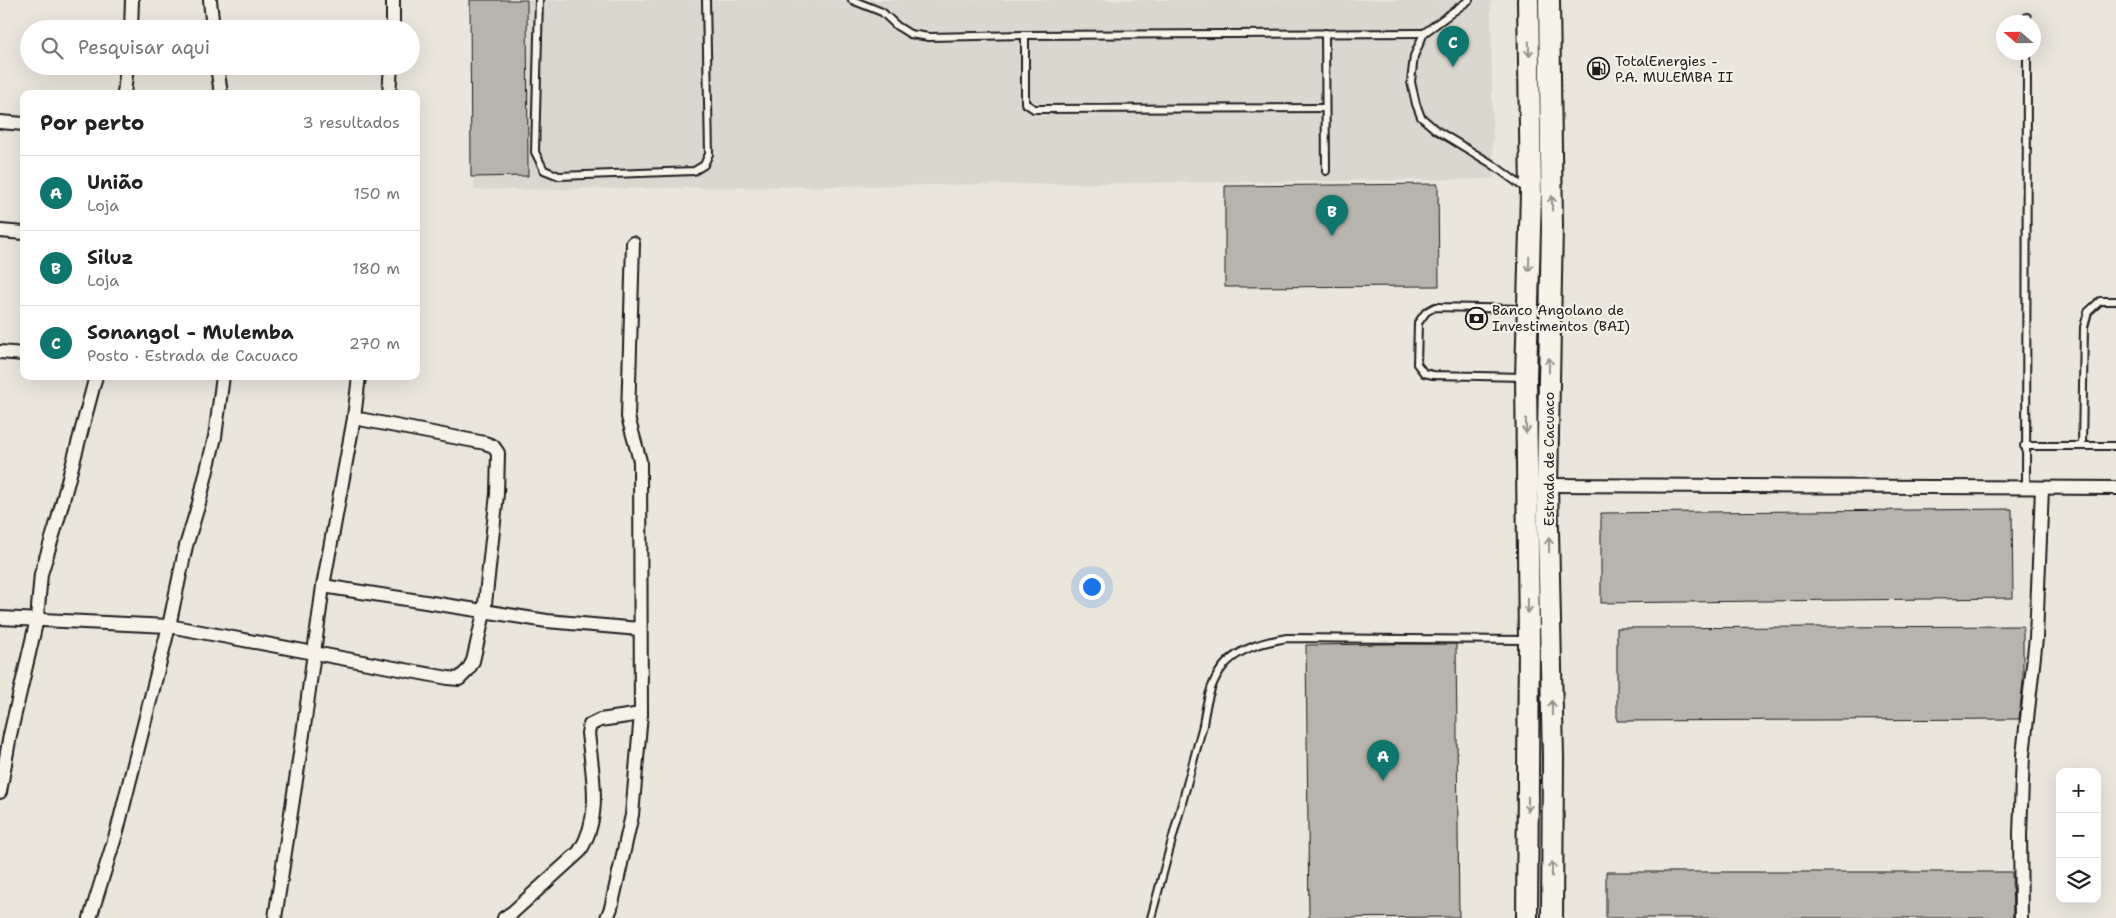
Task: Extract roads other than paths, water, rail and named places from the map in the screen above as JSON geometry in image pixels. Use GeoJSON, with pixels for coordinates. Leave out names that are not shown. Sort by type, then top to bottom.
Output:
{"type":"FeatureCollection","features":[{"type":"Feature","properties":{"kind":"main road","name":"Estrada de Cacuaco"},"geometry":{"type":"LineString","coordinates":[[1527,918],[1529,640],[1526,377],[1531,193],[1528,0]]}},
{"type":"Feature","properties":{"kind":"main road","name":"Estrada de Cacuaco"},"geometry":{"type":"LineString","coordinates":[[1548,0],[1552,226],[1547,485],[1553,756],[1552,918]]}},
{"type":"Feature","properties":{"kind":"street"},"geometry":{"type":"LineString","coordinates":[[131,20],[132,0]]}},
{"type":"Feature","properties":{"kind":"street"},"geometry":{"type":"LineString","coordinates":[[210,0],[212,20]]}},
{"type":"Feature","properties":{"kind":"street"},"geometry":{"type":"LineString","coordinates":[[393,0],[393,20]]}},
{"type":"Feature","properties":{"kind":"street"},"geometry":{"type":"LineString","coordinates":[[124,90],[126,75]]}},
{"type":"Feature","properties":{"kind":"street"},"geometry":{"type":"LineString","coordinates":[[219,75],[221,90]]}},
{"type":"Feature","properties":{"kind":"street"},"geometry":{"type":"LineString","coordinates":[[389,90],[390,75]]}},
{"type":"Feature","properties":{"kind":"street"},"geometry":{"type":"LineString","coordinates":[[0,122],[20,124]]}},
{"type":"Feature","properties":{"kind":"street"},"geometry":{"type":"LineString","coordinates":[[0,231],[20,233]]}},
{"type":"Feature","properties":{"kind":"street"},"geometry":{"type":"LineString","coordinates":[[607,918],[611,908],[632,815],[641,714],[639,629],[640,461],[628,417],[633,243]]}},
{"type":"Feature","properties":{"kind":"street"},"geometry":{"type":"LineString","coordinates":[[0,352],[20,354]]}},
{"type":"Feature","properties":{"kind":"street"},"geometry":{"type":"LineString","coordinates":[[0,792],[10,735],[37,619],[41,574],[58,519],[95,380]]}},
{"type":"Feature","properties":{"kind":"street"},"geometry":{"type":"LineString","coordinates":[[90,918],[118,831],[169,626],[186,546],[199,503],[215,437],[223,380]]}},
{"type":"Feature","properties":{"kind":"street"},"geometry":{"type":"LineString","coordinates":[[274,918],[315,652],[323,586],[354,418],[359,380]]}},
{"type":"Feature","properties":{"kind":"street"},"geometry":{"type":"LineString","coordinates":[[0,618],[169,626],[459,679],[468,670],[473,661],[484,613],[497,494],[498,453],[492,446],[485,443],[354,418]]}},
{"type":"Feature","properties":{"kind":"street"},"geometry":{"type":"LineString","coordinates":[[1547,485],[2116,488]]}},
{"type":"Feature","properties":{"kind":"street"},"geometry":{"type":"LineString","coordinates":[[2021,918],[2020,834],[2023,755],[2036,638],[2042,488]]}},
{"type":"Feature","properties":{"kind":"street"},"geometry":{"type":"LineString","coordinates":[[323,586],[484,613],[639,629]]}},
{"type":"Feature","properties":{"kind":"street"},"geometry":{"type":"LineString","coordinates":[[504,918],[579,852],[586,842],[594,808],[588,733],[590,725],[600,720],[641,714]]}},
{"type":"Feature","properties":{"kind":"lane"},"geometry":{"type":"LineString","coordinates":[[539,0],[535,152],[544,170],[559,176],[694,171],[704,165],[709,154],[706,0]]}},
{"type":"Feature","properties":{"kind":"lane"},"geometry":{"type":"LineString","coordinates":[[852,0],[882,12],[897,26],[910,34],[929,37],[1424,33]]}},
{"type":"Feature","properties":{"kind":"lane"},"geometry":{"type":"LineString","coordinates":[[1469,0],[1424,33],[1414,56],[1411,82],[1421,117],[1436,130],[1492,164],[1531,193]]}},
{"type":"Feature","properties":{"kind":"lane"},"geometry":{"type":"LineString","coordinates":[[1325,33],[1324,108],[1326,171]]}},
{"type":"Feature","properties":{"kind":"lane"},"geometry":{"type":"LineString","coordinates":[[1025,35],[1025,103],[1034,109],[1324,108]]}},
{"type":"Feature","properties":{"kind":"lane"},"geometry":{"type":"LineString","coordinates":[[2026,488],[2024,446],[2027,60]]}},
{"type":"Feature","properties":{"kind":"lane"},"geometry":{"type":"LineString","coordinates":[[2082,446],[2084,327],[2088,312],[2100,301],[2116,300]]}},
{"type":"Feature","properties":{"kind":"lane"},"geometry":{"type":"LineString","coordinates":[[1526,377],[1433,375],[1424,372],[1417,364],[1418,323],[1426,312],[1435,307],[1528,310]]}},
{"type":"Feature","properties":{"kind":"lane"},"geometry":{"type":"LineString","coordinates":[[2024,446],[2116,446]]}},
{"type":"Feature","properties":{"kind":"lane"},"geometry":{"type":"LineString","coordinates":[[1151,918],[1203,725],[1206,701],[1212,683],[1228,660],[1240,652],[1272,640],[1287,638],[1529,640]]}},
{"type":"Feature","properties":{"kind":"place","name":"Sonangol - Mulemba"},"geometry":{"type":"Point","coordinates":[1453,67]}},
{"type":"Feature","properties":{"kind":"place","name":"TotalEnergies - P.A. MULEMBA II"},"geometry":{"type":"Point","coordinates":[1599,69]}},
{"type":"Feature","properties":{"kind":"place","name":"Siluz"},"geometry":{"type":"Point","coordinates":[1332,236]}},
{"type":"Feature","properties":{"kind":"place","name":"Banco Angolano de Investimentos (BAI)"},"geometry":{"type":"Point","coordinates":[1476,318]}},
{"type":"Feature","properties":{"kind":"place","name":"União"},"geometry":{"type":"Point","coordinates":[1383,781]}}]}
